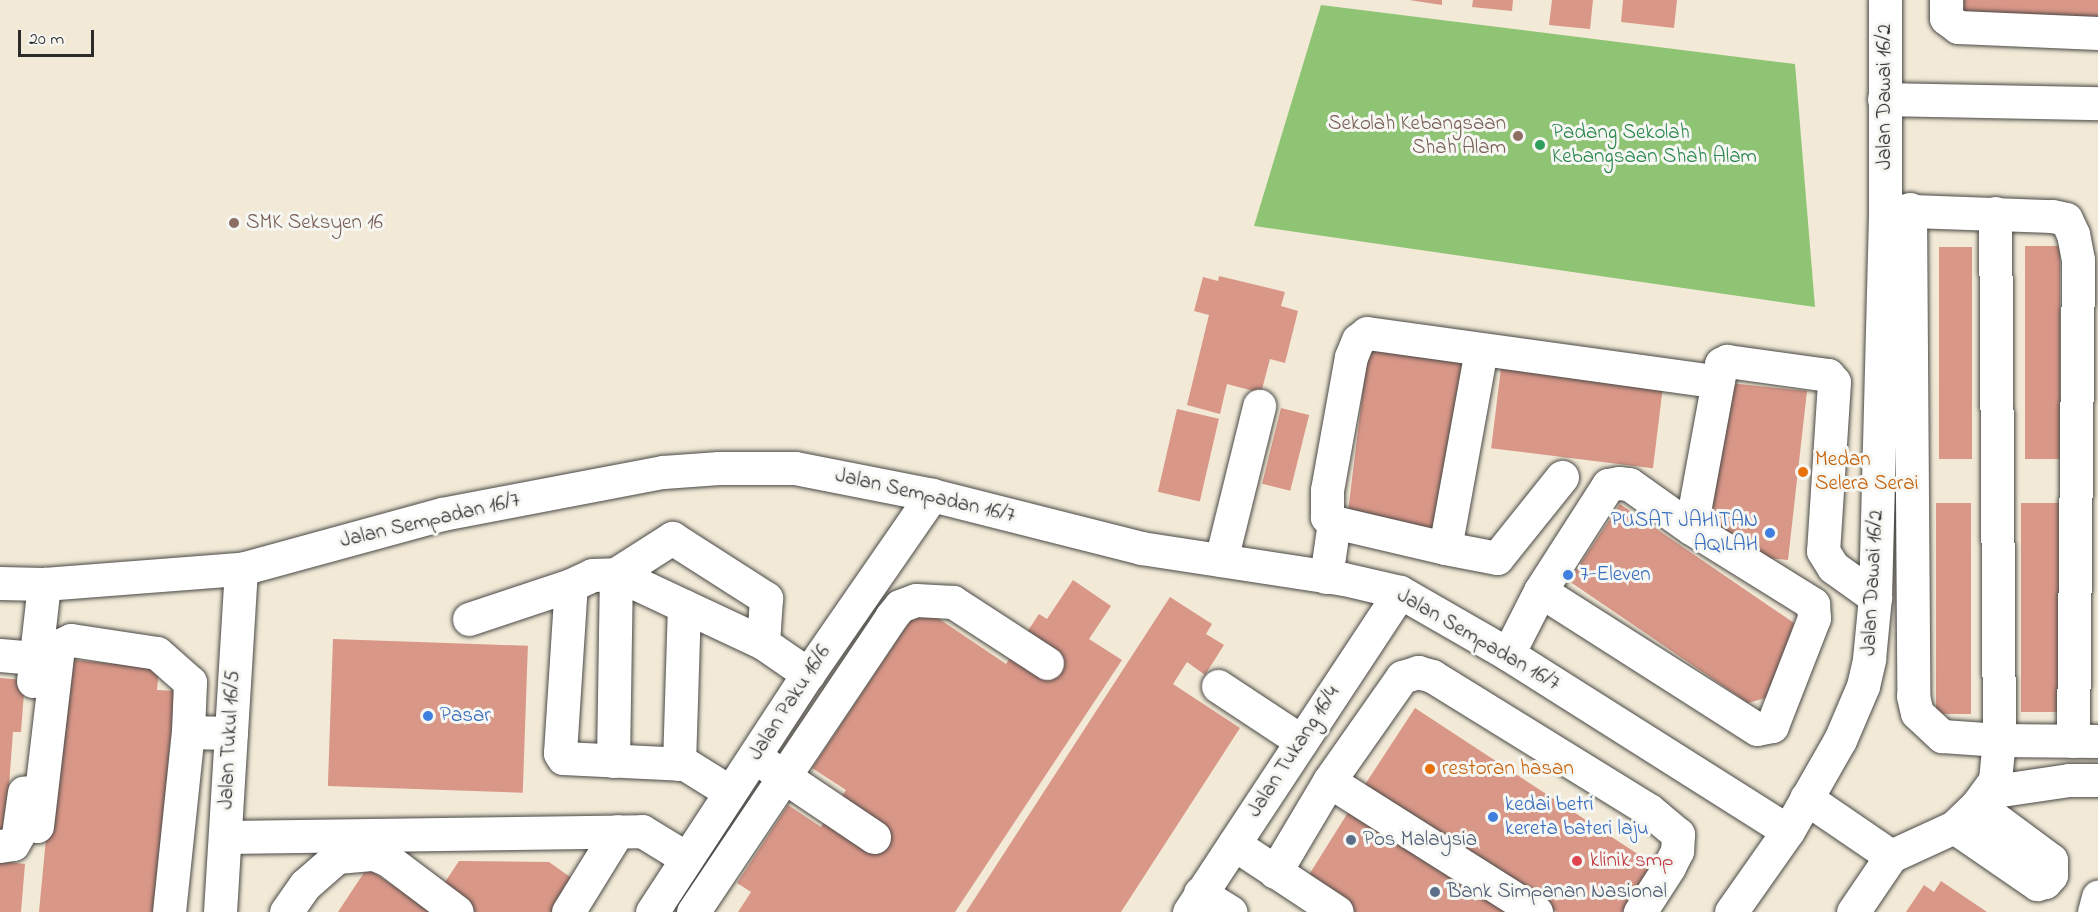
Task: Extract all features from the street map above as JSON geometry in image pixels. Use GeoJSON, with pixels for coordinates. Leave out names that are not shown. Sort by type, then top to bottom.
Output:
{"type":"FeatureCollection","features":[{"type":"Feature","properties":{"kind":"street","name":"Jalan Dawai 16/2"},"geometry":{"type":"LineString","coordinates":[[1731,912],[1788,831],[1840,741],[1863,686],[1869,659],[1875,597],[1898,210],[1884,99],[1885,0]]}},
{"type":"Feature","properties":{"kind":"street"},"geometry":{"type":"LineString","coordinates":[[1946,0],[1946,18],[1958,27],[2098,33]]}},
{"type":"Feature","properties":{"kind":"street"},"geometry":{"type":"LineString","coordinates":[[1884,99],[2098,103]]}},
{"type":"Feature","properties":{"kind":"street"},"geometry":{"type":"LineString","coordinates":[[1898,210],[2052,216],[2066,219],[2073,234],[2078,260],[2085,741],[1999,740],[1942,736],[1917,712],[1913,696],[1898,210]]}},
{"type":"Feature","properties":{"kind":"street"},"geometry":{"type":"LineString","coordinates":[[1853,912],[1892,856],[1954,827],[1982,798],[1995,780],[1999,740],[1995,213]]}},
{"type":"Feature","properties":{"kind":"street"},"geometry":{"type":"LineString","coordinates":[[1562,477],[1497,558],[1334,522],[1327,517],[1327,490],[1351,357],[1358,340],[1367,333],[1718,382]]}},
{"type":"Feature","properties":{"kind":"street"},"geometry":{"type":"LineString","coordinates":[[1446,548],[1481,350]]}},
{"type":"Feature","properties":{"kind":"street"},"geometry":{"type":"LineString","coordinates":[[1690,528],[1721,364],[1727,361],[1828,375],[1834,382],[1823,551],[1833,567],[1875,597]]}},
{"type":"Feature","properties":{"kind":"street"},"geometry":{"type":"LineString","coordinates":[[1221,560],[1259,406]]}},
{"type":"Feature","properties":{"kind":"street","name":"Jalan Sempadan 16/7"},"geometry":{"type":"LineString","coordinates":[[0,583],[44,584],[241,568],[442,514],[663,472],[719,468],[795,468],[932,495],[1141,548],[1326,577],[1400,592],[1508,654],[1788,831]]}},
{"type":"Feature","properties":{"kind":"street"},"geometry":{"type":"LineString","coordinates":[[1508,654],[1540,591],[1608,485],[1629,484],[1690,528],[1813,604],[1814,618],[1772,726],[1757,729],[1540,591]]}},
{"type":"Feature","properties":{"kind":"street","name":"Jalan Paku 16/6"},"geometry":{"type":"LineString","coordinates":[[652,912],[730,792],[756,757],[807,674],[932,495]]}},
{"type":"Feature","properties":{"kind":"street"},"geometry":{"type":"LineString","coordinates":[[1326,577],[1334,522]]}},
{"type":"Feature","properties":{"kind":"street"},"geometry":{"type":"LineString","coordinates":[[615,574],[672,538],[766,598],[763,643]]}},
{"type":"Feature","properties":{"kind":"street","name":"Jalan Tukul 16/5"},"geometry":{"type":"LineString","coordinates":[[220,912],[241,568]]}},
{"type":"Feature","properties":{"kind":"street"},"geometry":{"type":"LineString","coordinates":[[469,619],[571,585],[592,575],[615,574],[763,643],[807,674]]}},
{"type":"Feature","properties":{"kind":"street"},"geometry":{"type":"LineString","coordinates":[[613,761],[615,574]]}},
{"type":"Feature","properties":{"kind":"street"},"geometry":{"type":"LineString","coordinates":[[0,846],[13,844],[21,816],[44,584]]}},
{"type":"Feature","properties":{"kind":"street"},"geometry":{"type":"LineString","coordinates":[[571,585],[560,753],[563,759],[685,764],[730,792]]}},
{"type":"Feature","properties":{"kind":"street","name":"Jalan Tukang 16/4"},"geometry":{"type":"LineString","coordinates":[[1194,902],[1400,592]]}},
{"type":"Feature","properties":{"kind":"street"},"geometry":{"type":"LineString","coordinates":[[693,912],[891,616],[900,606],[916,600],[953,602],[1047,663]]}},
{"type":"Feature","properties":{"kind":"street"},"geometry":{"type":"LineString","coordinates":[[679,764],[684,606]]}},
{"type":"Feature","properties":{"kind":"street"},"geometry":{"type":"LineString","coordinates":[[37,826],[58,646],[71,640],[157,653],[190,682],[188,732],[169,912]]}},
{"type":"Feature","properties":{"kind":"street"},"geometry":{"type":"LineString","coordinates":[[0,655],[35,658]]}},
{"type":"Feature","properties":{"kind":"street"},"geometry":{"type":"LineString","coordinates":[[1275,872],[1329,781],[1402,678],[1418,672],[1432,676],[1649,810],[1678,834],[1677,850],[1669,867],[1640,912]]}},
{"type":"Feature","properties":{"kind":"street"},"geometry":{"type":"LineString","coordinates":[[1218,686],[1301,741]]}},
{"type":"Feature","properties":{"kind":"street"},"geometry":{"type":"LineString","coordinates":[[188,732],[231,733]]}},
{"type":"Feature","properties":{"kind":"street"},"geometry":{"type":"LineString","coordinates":[[756,757],[874,837]]}},
{"type":"Feature","properties":{"kind":"street"},"geometry":{"type":"LineString","coordinates":[[1982,798],[2068,780],[2098,780]]}},
{"type":"Feature","properties":{"kind":"street"},"geometry":{"type":"LineString","coordinates":[[1329,781],[1536,912]]}},
{"type":"Feature","properties":{"kind":"street"},"geometry":{"type":"LineString","coordinates":[[1806,798],[1892,856]]}},
{"type":"Feature","properties":{"kind":"street"},"geometry":{"type":"LineString","coordinates":[[1954,827],[2037,884],[2045,882],[2051,875],[2051,860],[1982,798]]}},
{"type":"Feature","properties":{"kind":"street"},"geometry":{"type":"LineString","coordinates":[[568,912],[618,831]]}},
{"type":"Feature","properties":{"kind":"street"},"geometry":{"type":"LineString","coordinates":[[225,837],[642,831],[686,858]]}},
{"type":"Feature","properties":{"kind":"street"},"geometry":{"type":"LineString","coordinates":[[1234,844],[1337,912]]}},
{"type":"Feature","properties":{"kind":"street"},"geometry":{"type":"LineString","coordinates":[[286,912],[305,885],[337,857],[374,854],[388,860],[458,912]]}},
{"type":"Feature","properties":{"kind":"street"},"geometry":{"type":"LineString","coordinates":[[2094,912],[2098,897]]}},
{"type":"Feature","properties":{"kind":"street"},"geometry":{"type":"LineString","coordinates":[[1194,902],[1231,912]]}},
{"type":"Feature","properties":{"kind":"green space","name":"Padang Sekolah Kebangsaan Shah Alam"},"geometry":{"type":"Polygon","coordinates":[[[1321,5],[1795,64],[1815,307],[1254,226],[1321,5]]]}},
{"type":"Feature","properties":{"kind":"building"},"geometry":{"type":"Polygon","coordinates":[[[1409,0],[1442,0],[1442,5],[1409,0]]]}},
{"type":"Feature","properties":{"kind":"building"},"geometry":{"type":"Polygon","coordinates":[[[1473,0],[1513,0],[1512,11],[1472,7],[1473,0]]]}},
{"type":"Feature","properties":{"kind":"building"},"geometry":{"type":"Polygon","coordinates":[[[1552,0],[1593,0],[1590,29],[1549,25],[1552,0]]]}},
{"type":"Feature","properties":{"kind":"building"},"geometry":{"type":"Polygon","coordinates":[[[1623,0],[1677,0],[1674,28],[1621,22],[1623,0]]]}},
{"type":"Feature","properties":{"kind":"building"},"geometry":{"type":"Polygon","coordinates":[[[1964,0],[2098,0],[2098,18],[1964,18],[1964,0]]]}},
{"type":"Feature","properties":{"kind":"building"},"geometry":{"type":"Polygon","coordinates":[[[2025,246],[2060,246],[2060,459],[2025,459],[2025,246]]]}},
{"type":"Feature","properties":{"kind":"building"},"geometry":{"type":"Polygon","coordinates":[[[1939,247],[1972,247],[1972,459],[1939,459],[1939,247]]]}},
{"type":"Feature","properties":{"kind":"building"},"geometry":{"type":"Polygon","coordinates":[[[1219,276],[1285,292],[1281,306],[1298,311],[1285,363],[1270,359],[1261,393],[1227,384],[1220,414],[1187,405],[1209,315],[1194,311],[1203,277],[1218,281],[1219,276]]]}},
{"type":"Feature","properties":{"kind":"building"},"geometry":{"type":"Polygon","coordinates":[[[1368,349],[1462,361],[1441,535],[1347,524],[1368,349]]]}},
{"type":"Feature","properties":{"kind":"building"},"geometry":{"type":"Polygon","coordinates":[[[1502,360],[1664,380],[1653,468],[1491,448],[1502,360]]]}},
{"type":"Feature","properties":{"kind":"building"},"geometry":{"type":"Polygon","coordinates":[[[1719,382],[1807,391],[1788,560],[1768,558],[1720,528],[1721,518],[1703,517],[1719,382]]]}},
{"type":"Feature","properties":{"kind":"building"},"geometry":{"type":"Polygon","coordinates":[[[1281,408],[1309,415],[1290,491],[1262,484],[1281,408]]]}},
{"type":"Feature","properties":{"kind":"building"},"geometry":{"type":"Polygon","coordinates":[[[1177,409],[1219,419],[1200,501],[1158,492],[1177,409]]]}},
{"type":"Feature","properties":{"kind":"building"},"geometry":{"type":"Polygon","coordinates":[[[1936,503],[1971,503],[1971,714],[1936,714],[1936,503]]]}},
{"type":"Feature","properties":{"kind":"building"},"geometry":{"type":"Polygon","coordinates":[[[2021,503],[2059,503],[2059,712],[2021,712],[2021,503]]]}},
{"type":"Feature","properties":{"kind":"building"},"geometry":{"type":"Polygon","coordinates":[[[1620,504],[1794,623],[1772,696],[1748,703],[1569,581],[1620,504]]]}},
{"type":"Feature","properties":{"kind":"building"},"geometry":{"type":"Polygon","coordinates":[[[1073,580],[1111,606],[1089,639],[1122,660],[955,912],[738,912],[751,892],[737,883],[788,805],[821,827],[846,790],[812,768],[920,606],[1006,664],[1039,614],[1047,619],[1073,580]]]}},
{"type":"Feature","properties":{"kind":"building"},"geometry":{"type":"Polygon","coordinates":[[[1170,597],[1212,624],[1206,634],[1224,645],[1205,675],[1187,662],[1173,684],[1240,728],[1121,912],[966,912],[1170,597]]]}},
{"type":"Feature","properties":{"kind":"building","name":"Pasar"},"geometry":{"type":"Polygon","coordinates":[[[333,639],[528,646],[523,793],[328,786],[333,639]]]}},
{"type":"Feature","properties":{"kind":"building"},"geometry":{"type":"Polygon","coordinates":[[[63,659],[159,668],[157,690],[175,691],[155,912],[39,912],[63,659]]]}},
{"type":"Feature","properties":{"kind":"building"},"geometry":{"type":"Polygon","coordinates":[[[0,678],[25,680],[21,732],[13,732],[5,839],[0,839],[0,678]]]}},
{"type":"Feature","properties":{"kind":"building"},"geometry":{"type":"Polygon","coordinates":[[[1415,708],[1653,864],[1622,912],[1557,912],[1364,786],[1415,708]]]}},
{"type":"Feature","properties":{"kind":"building"},"geometry":{"type":"Polygon","coordinates":[[[1352,806],[1516,912],[1342,912],[1302,886],[1352,806]]]}},
{"type":"Feature","properties":{"kind":"building"},"geometry":{"type":"Polygon","coordinates":[[[0,861],[25,864],[21,912],[0,912],[0,861]]]}},
{"type":"Feature","properties":{"kind":"building"},"geometry":{"type":"Polygon","coordinates":[[[459,861],[549,862],[583,886],[565,912],[463,912],[437,894],[459,861]]]}},
{"type":"Feature","properties":{"kind":"building"},"geometry":{"type":"Polygon","coordinates":[[[367,868],[433,912],[338,912],[367,868]]]}},
{"type":"Feature","properties":{"kind":"building"},"geometry":{"type":"Polygon","coordinates":[[[1941,881],[1987,912],[1906,912],[1924,885],[1934,892],[1941,881]]]}},
{"type":"Feature","properties":{"kind":"place","name":"Sekolah Kebangsaan Shah Alam"},"geometry":{"type":"Point","coordinates":[1518,136]}},
{"type":"Feature","properties":{"kind":"place","name":"Padang Sekolah Kebangsaan Shah Alam"},"geometry":{"type":"Point","coordinates":[1540,145]}},
{"type":"Feature","properties":{"kind":"place","name":"SMK Seksyen 16"},"geometry":{"type":"Point","coordinates":[234,223]}},
{"type":"Feature","properties":{"kind":"place","name":"Medan Selera Serai"},"geometry":{"type":"Point","coordinates":[1803,472]}},
{"type":"Feature","properties":{"kind":"place","name":"PUSAT JAHITAN AQILAH"},"geometry":{"type":"Point","coordinates":[1770,533]}},
{"type":"Feature","properties":{"kind":"place","name":"7-Eleven"},"geometry":{"type":"Point","coordinates":[1568,575]}},
{"type":"Feature","properties":{"kind":"place","name":"Pasar"},"geometry":{"type":"Point","coordinates":[428,716]}},
{"type":"Feature","properties":{"kind":"place","name":"restoran hasan"},"geometry":{"type":"Point","coordinates":[1430,769]}},
{"type":"Feature","properties":{"kind":"place","name":"kedai betri kereta bateri laju"},"geometry":{"type":"Point","coordinates":[1493,817]}},
{"type":"Feature","properties":{"kind":"place","name":"Pos Malaysia"},"geometry":{"type":"Point","coordinates":[1351,840]}},
{"type":"Feature","properties":{"kind":"place","name":"klinik smp"},"geometry":{"type":"Point","coordinates":[1577,861]}},
{"type":"Feature","properties":{"kind":"place","name":"Bank Simpanan Nasional"},"geometry":{"type":"Point","coordinates":[1435,892]}}]}
